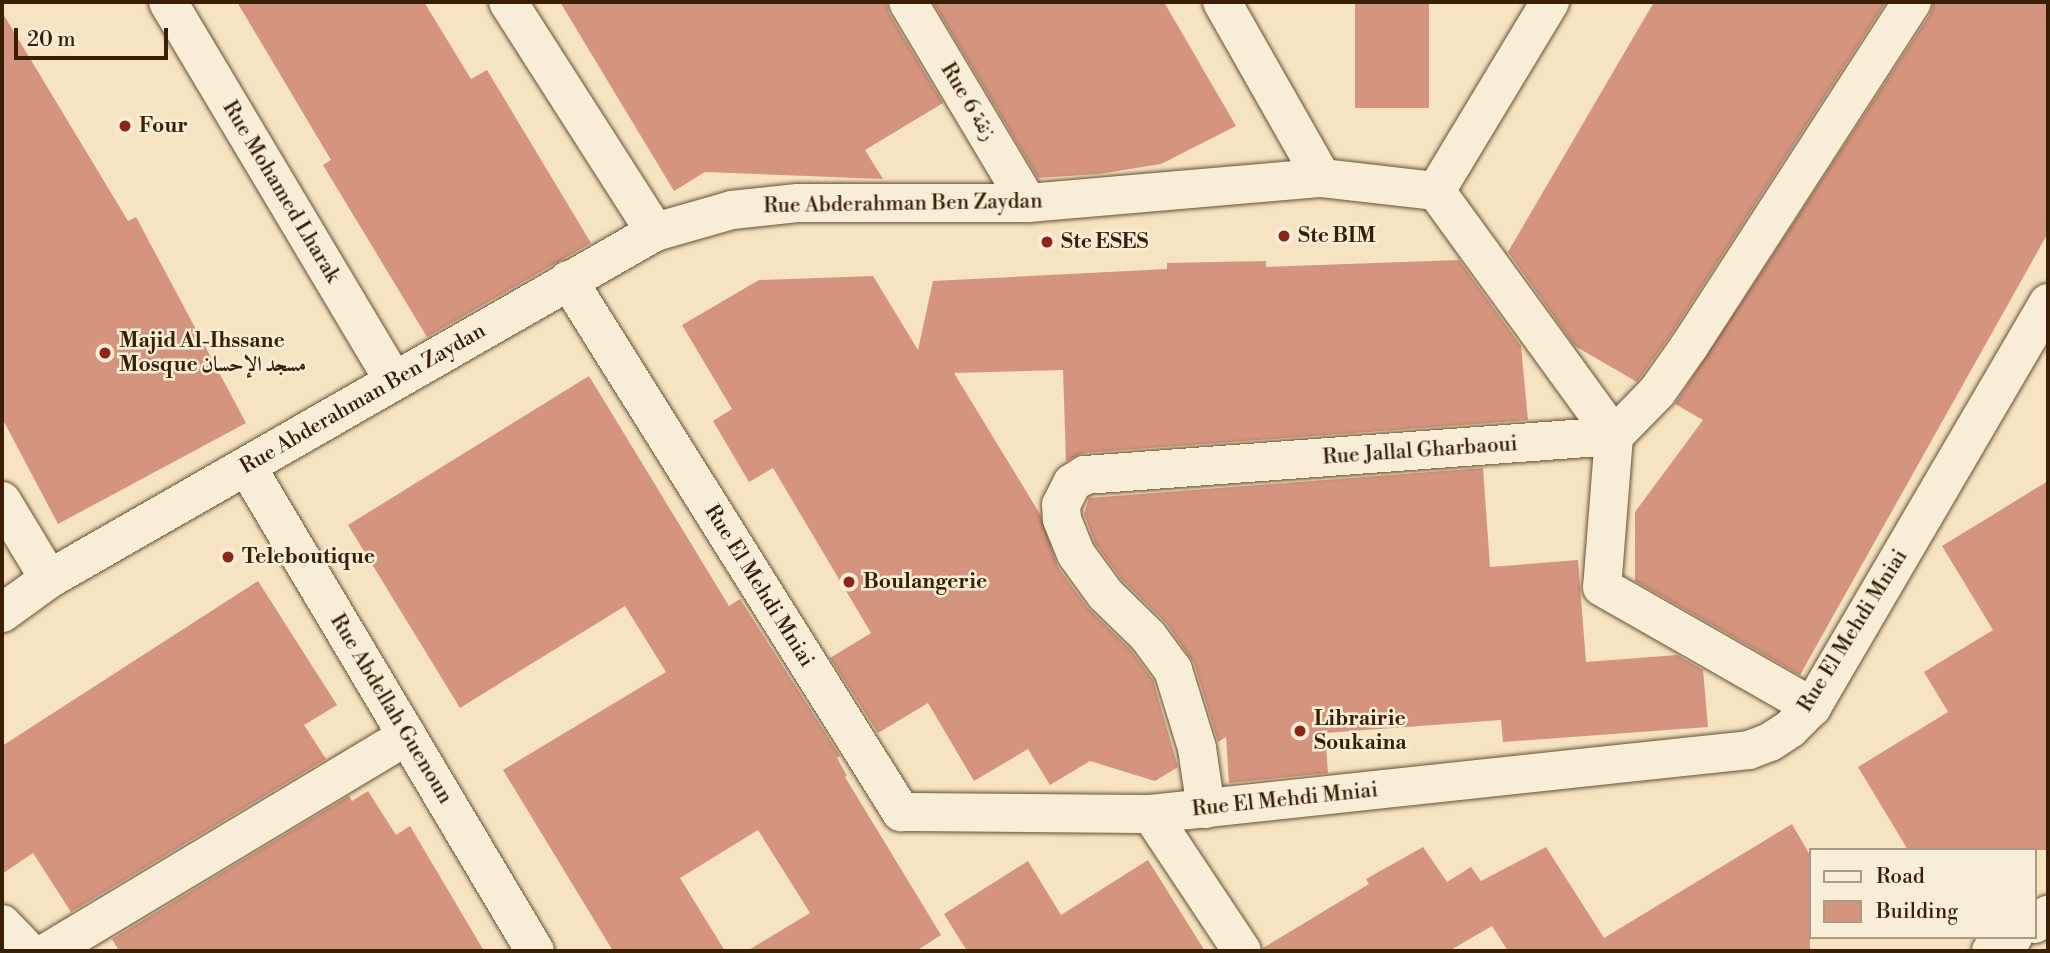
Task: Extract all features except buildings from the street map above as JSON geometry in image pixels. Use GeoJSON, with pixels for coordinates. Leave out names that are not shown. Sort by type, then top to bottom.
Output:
{"type":"FeatureCollection","features":[{"type":"Feature","properties":{"kind":"street","name":"Rue Mohamed Lharak"},"geometry":{"type":"LineString","coordinates":[[168,2],[394,381]]}},
{"type":"Feature","properties":{"kind":"street"},"geometry":{"type":"LineString","coordinates":[[508,2],[655,232]]}},
{"type":"Feature","properties":{"kind":"street","name":"Rue 6 زنقة"},"geometry":{"type":"LineString","coordinates":[[908,2],[1028,202]]}},
{"type":"Feature","properties":{"kind":"street"},"geometry":{"type":"LineString","coordinates":[[1223,2],[1322,178]]}},
{"type":"Feature","properties":{"kind":"street"},"geometry":{"type":"LineString","coordinates":[[1550,2],[1436,191],[1614,436]]}},
{"type":"Feature","properties":{"kind":"street"},"geometry":{"type":"LineString","coordinates":[[1812,706],[1602,587],[1614,436],[1657,392],[1690,345],[1912,2]]}},
{"type":"Feature","properties":{"kind":"street","name":"Rue Abderahman Ben Zaydan"},"geometry":{"type":"LineString","coordinates":[[2,613],[49,579],[655,232],[732,210],[798,203],[1028,202],[1322,178],[1436,191]]}},
{"type":"Feature","properties":{"kind":"street","name":"Rue El Mehdi Mniai"},"geometry":{"type":"LineString","coordinates":[[568,280],[901,811],[1151,814],[1749,750],[1770,742],[1790,729],[1812,706],[2048,303]]}},
{"type":"Feature","properties":{"kind":"street","name":"Rue Jallal Gharbaoui"},"geometry":{"type":"LineString","coordinates":[[1206,809],[1196,748],[1173,670],[1148,636],[1105,594],[1076,554],[1062,519],[1061,505],[1073,483],[1084,475],[1614,436]]}},
{"type":"Feature","properties":{"kind":"street","name":"Rue Abdellah Guenoun"},"geometry":{"type":"LineString","coordinates":[[247,467],[536,951]]}},
{"type":"Feature","properties":{"kind":"street"},"geometry":{"type":"LineString","coordinates":[[2,501],[49,579]]}},
{"type":"Feature","properties":{"kind":"street"},"geometry":{"type":"LineString","coordinates":[[49,951],[407,736]]}},
{"type":"Feature","properties":{"kind":"street"},"geometry":{"type":"LineString","coordinates":[[1151,814],[1242,951]]}},
{"type":"Feature","properties":{"kind":"street"},"geometry":{"type":"LineString","coordinates":[[2,924],[28,951]]}},
{"type":"Feature","properties":{"kind":"street"},"geometry":{"type":"LineString","coordinates":[[1991,951],[2010,939]]}},
{"type":"Feature","properties":{"kind":"place","name":"Four"},"geometry":{"type":"Point","coordinates":[125,126]}},
{"type":"Feature","properties":{"kind":"place","name":"Ste BIM"},"geometry":{"type":"Point","coordinates":[1284,236]}},
{"type":"Feature","properties":{"kind":"place","name":"Ste ESES"},"geometry":{"type":"Point","coordinates":[1047,242]}},
{"type":"Feature","properties":{"kind":"place","name":"Majid Al-Ihssane Mosque مسجد الإحسان"},"geometry":{"type":"Point","coordinates":[105,353]}},
{"type":"Feature","properties":{"kind":"place","name":"Teleboutique"},"geometry":{"type":"Point","coordinates":[228,557]}},
{"type":"Feature","properties":{"kind":"place","name":"Boulangerie"},"geometry":{"type":"Point","coordinates":[849,582]}},
{"type":"Feature","properties":{"kind":"place","name":"Librairie Soukaina"},"geometry":{"type":"Point","coordinates":[1300,731]}}]}
